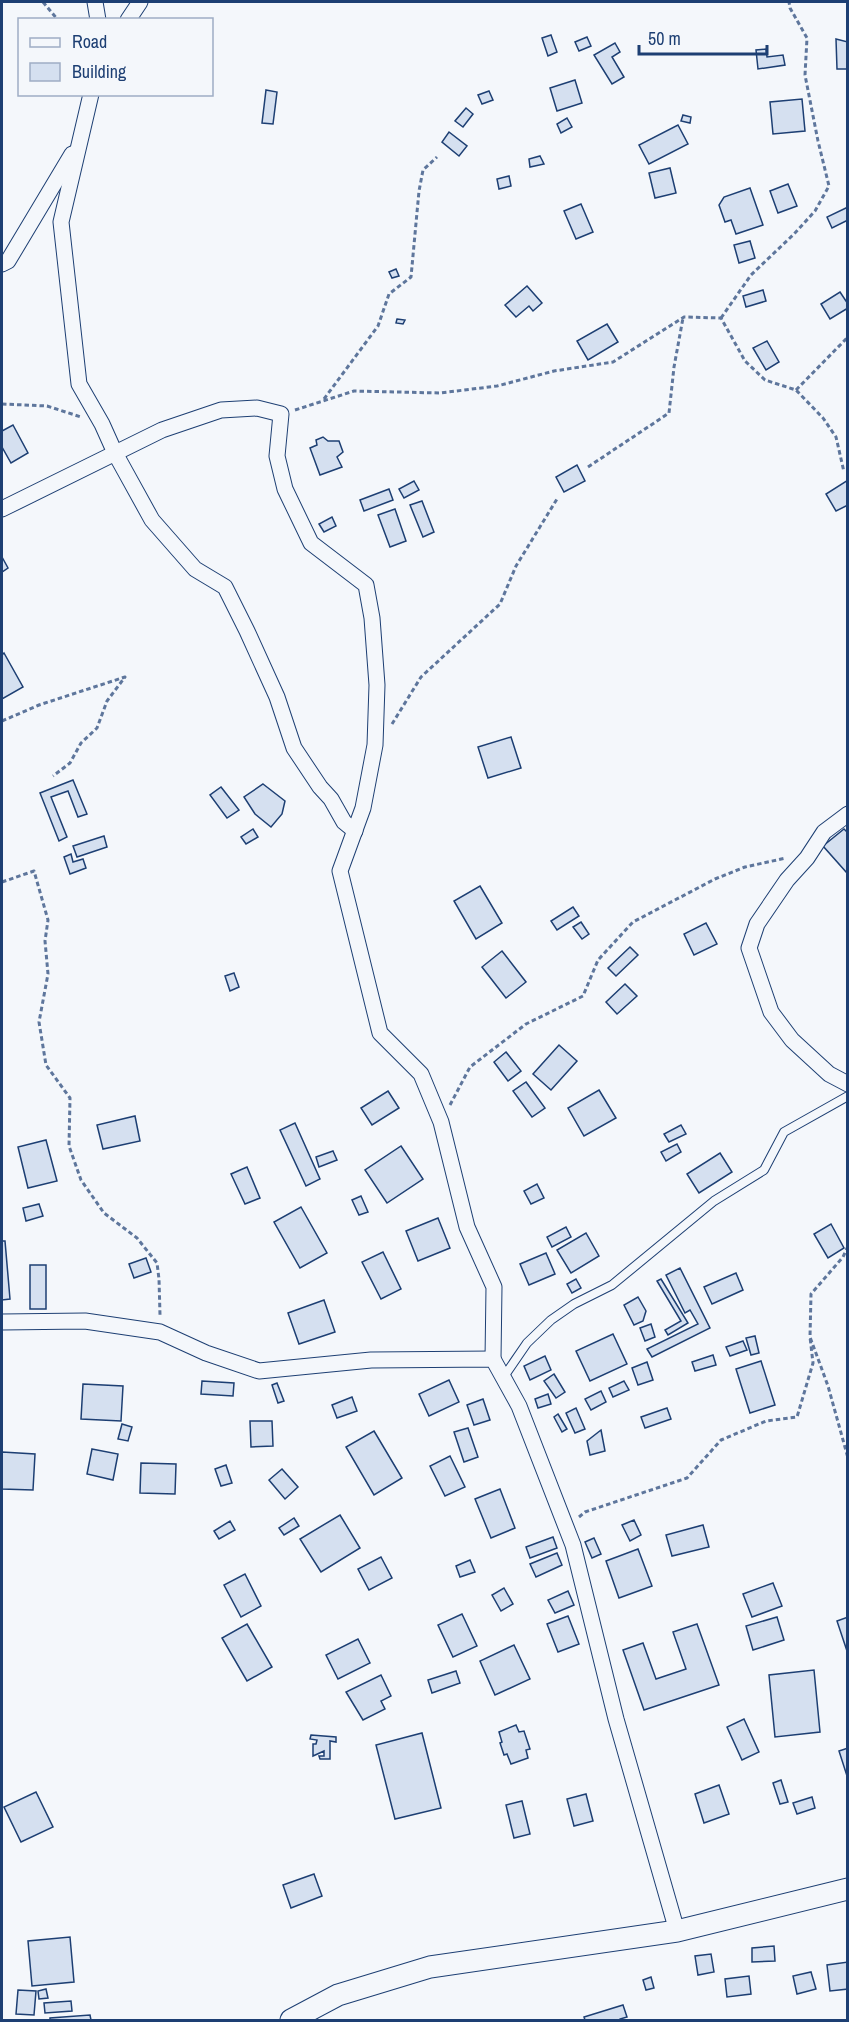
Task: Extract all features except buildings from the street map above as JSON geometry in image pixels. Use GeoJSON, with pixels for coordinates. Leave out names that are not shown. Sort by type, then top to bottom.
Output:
{"type":"FeatureCollection","features":[{"type":"Feature","properties":{"kind":"main road"},"geometry":{"type":"LineString","coordinates":[[291,2020],[338,1995],[429,1967],[677,1931],[848,1889]]}},
{"type":"Feature","properties":{"kind":"street"},"geometry":{"type":"LineString","coordinates":[[95,2],[98,18]]}},
{"type":"Feature","properties":{"kind":"street"},"geometry":{"type":"LineString","coordinates":[[129,18],[140,2]]}},
{"type":"Feature","properties":{"kind":"street"},"geometry":{"type":"LineString","coordinates":[[91,96],[61,222],[79,384],[152,520],[195,569],[225,587],[277,697],[294,748],[320,787],[331,799],[344,822],[355,831]]}},
{"type":"Feature","properties":{"kind":"street"},"geometry":{"type":"LineString","coordinates":[[2,264],[8,261],[81,136]]}},
{"type":"Feature","properties":{"kind":"street"},"geometry":{"type":"LineString","coordinates":[[2,509],[162,430],[221,410],[257,408],[281,414],[277,456],[285,489],[311,543],[366,585],[372,618],[377,685],[375,745],[363,808],[340,871],[380,1033],[421,1074],[441,1122],[467,1227],[494,1287],[493,1359],[519,1406],[573,1545],[616,1719],[677,1931]]}},
{"type":"Feature","properties":{"kind":"street"},"geometry":{"type":"LineString","coordinates":[[848,814],[824,832],[807,858],[787,880],[758,924],[749,948],[771,1012],[792,1040],[829,1074],[848,1084]]}},
{"type":"Feature","properties":{"kind":"street"},"geometry":{"type":"LineString","coordinates":[[2,1322],[85,1321],[160,1332],[206,1353],[259,1371],[371,1360],[493,1359]]}},
{"type":"Feature","properties":{"kind":"lane"},"geometry":{"type":"LineString","coordinates":[[503,1378],[526,1343],[551,1320],[574,1304],[612,1285],[714,1201],[764,1170],[784,1132],[848,1096]]}},
{"type":"Feature","properties":{"kind":"path"},"geometry":{"type":"LineString","coordinates":[[43,2],[56,18]]}},
{"type":"Feature","properties":{"kind":"path"},"geometry":{"type":"LineString","coordinates":[[721,318],[751,275],[795,234],[815,211],[830,186],[818,141],[806,75],[807,38],[789,2]]}},
{"type":"Feature","properties":{"kind":"path"},"geometry":{"type":"LineString","coordinates":[[323,401],[378,326],[389,294],[411,277],[423,170],[437,158]]}},
{"type":"Feature","properties":{"kind":"path"},"geometry":{"type":"LineString","coordinates":[[281,414],[354,391],[452,392],[497,386],[554,371],[612,362],[684,317],[721,318]]}},
{"type":"Feature","properties":{"kind":"path"},"geometry":{"type":"LineString","coordinates":[[588,467],[669,413],[674,368],[684,317]]}},
{"type":"Feature","properties":{"kind":"path"},"geometry":{"type":"LineString","coordinates":[[721,318],[745,361],[765,380],[796,390],[823,418],[836,437],[844,472]]}},
{"type":"Feature","properties":{"kind":"path"},"geometry":{"type":"LineString","coordinates":[[796,390],[848,337]]}},
{"type":"Feature","properties":{"kind":"path"},"geometry":{"type":"LineString","coordinates":[[2,404],[47,406],[102,424]]}},
{"type":"Feature","properties":{"kind":"path"},"geometry":{"type":"LineString","coordinates":[[375,745],[388,731],[421,678],[500,604],[516,566],[557,499]]}},
{"type":"Feature","properties":{"kind":"path"},"geometry":{"type":"LineString","coordinates":[[2,721],[39,705],[124,677],[107,701],[97,728],[81,743],[70,763],[53,776]]}},
{"type":"Feature","properties":{"kind":"path"},"geometry":{"type":"LineString","coordinates":[[441,1122],[470,1067],[526,1024],[583,996],[598,960],[633,922],[715,879],[745,867],[784,859],[792,853]]}},
{"type":"Feature","properties":{"kind":"path"},"geometry":{"type":"LineString","coordinates":[[2,882],[34,871],[48,920],[45,941],[48,974],[39,1022],[46,1065],[70,1098],[69,1146],[81,1180],[104,1213],[137,1238],[157,1263],[160,1332]]}},
{"type":"Feature","properties":{"kind":"path"},"geometry":{"type":"LineString","coordinates":[[566,1529],[585,1512],[687,1478],[721,1440],[766,1421],[797,1417],[813,1363],[810,1337],[811,1294],[843,1257],[848,1246]]}},
{"type":"Feature","properties":{"kind":"path"},"geometry":{"type":"LineString","coordinates":[[810,1337],[828,1386],[848,1458]]}}]}
